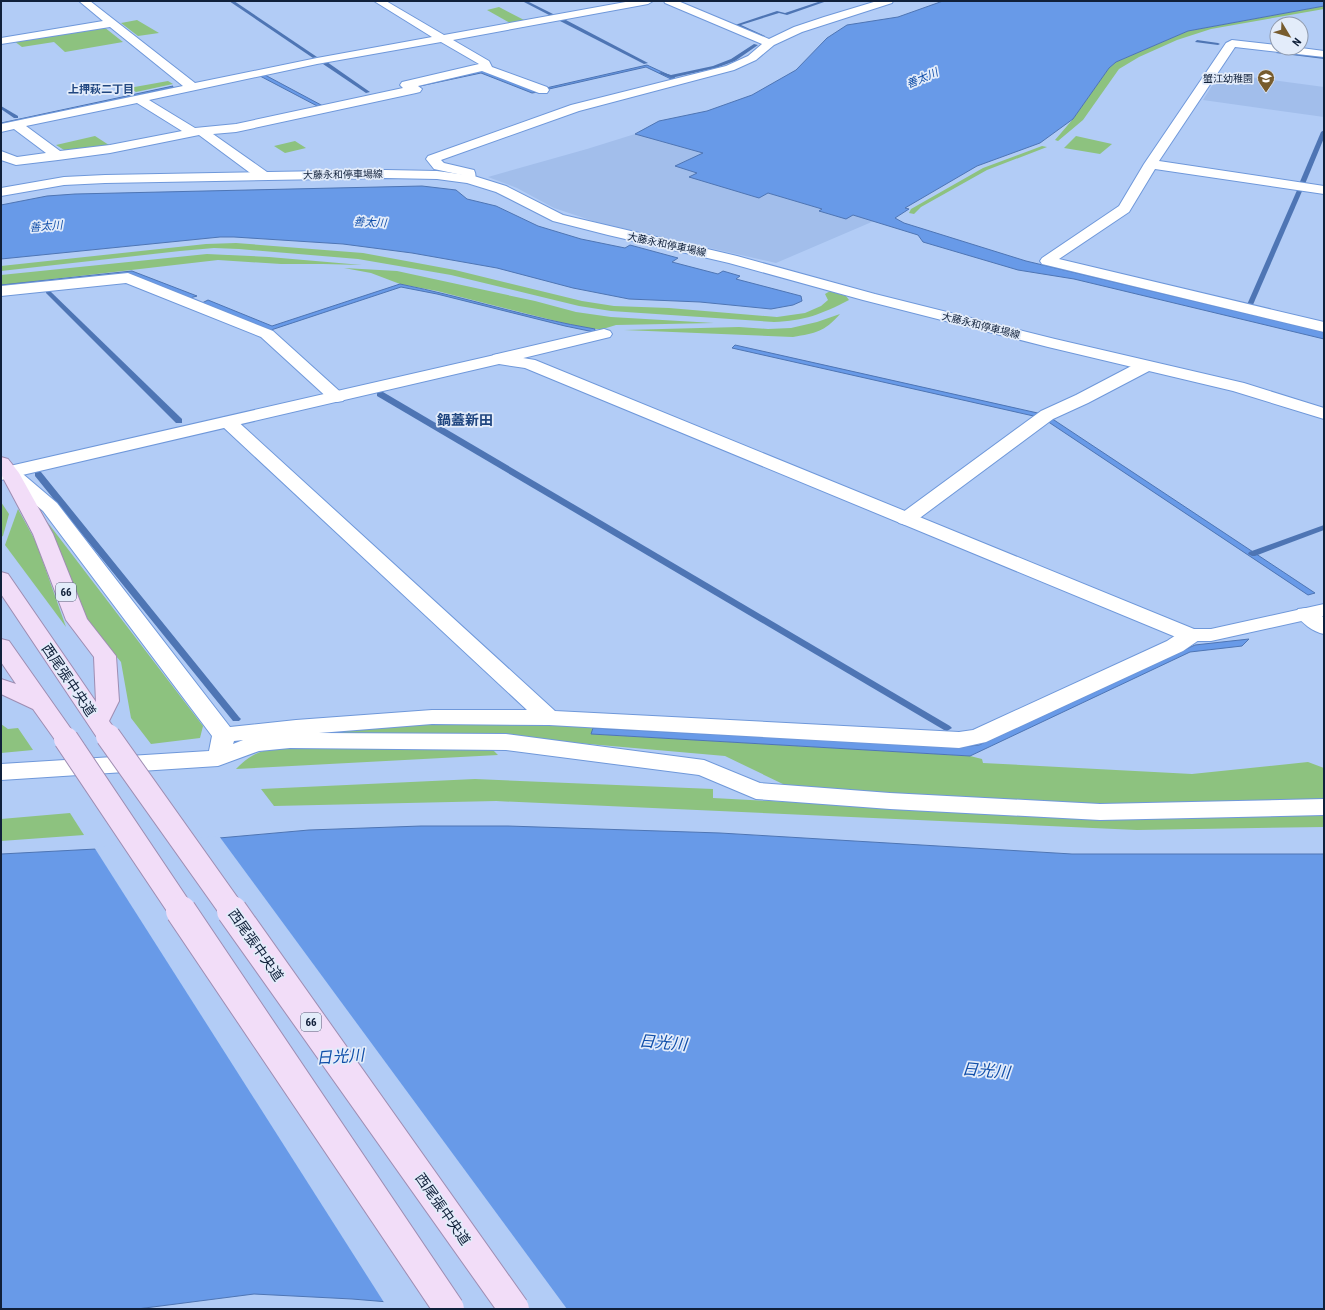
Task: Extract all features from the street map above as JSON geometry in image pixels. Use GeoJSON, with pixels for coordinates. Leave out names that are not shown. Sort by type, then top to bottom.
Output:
{"type":"FeatureCollection","features":[{"type":"Feature","properties":{"kind":"main road","name":"66"},"geometry":{"type":"LineString","coordinates":[[4,470],[43,534],[77,620],[105,656],[108,701],[102,729]]}},
{"type":"Feature","properties":{"kind":"main road","name":"西尾張中央道"},"geometry":{"type":"LineString","coordinates":[[1,578],[102,729],[514,1309]]}},
{"type":"Feature","properties":{"kind":"main road"},"geometry":{"type":"LineString","coordinates":[[1,646],[66,739],[449,1309]]}},
{"type":"Feature","properties":{"kind":"main road"},"geometry":{"type":"LineString","coordinates":[[1,686],[42,704]]}},
{"type":"Feature","properties":{"kind":"street"},"geometry":{"type":"LineString","coordinates":[[84,1],[192,87]]}},
{"type":"Feature","properties":{"kind":"street"},"geometry":{"type":"LineString","coordinates":[[1,155],[16,161],[110,149],[197,131],[236,128],[416,89],[406,85],[487,66],[485,63],[379,1]]}},
{"type":"Feature","properties":{"kind":"street"},"geometry":{"type":"LineString","coordinates":[[1,128],[317,61],[648,1]]}},
{"type":"Feature","properties":{"kind":"street"},"geometry":{"type":"LineString","coordinates":[[669,1],[770,43]]}},
{"type":"Feature","properties":{"kind":"street"},"geometry":{"type":"LineString","coordinates":[[470,179],[469,173],[439,166],[433,159],[575,108],[730,68],[752,58],[770,43],[783,36],[888,1]]}},
{"type":"Feature","properties":{"kind":"street"},"geometry":{"type":"LineString","coordinates":[[1,41],[113,23]]}},
{"type":"Feature","properties":{"kind":"street"},"geometry":{"type":"LineString","coordinates":[[1324,54],[1232,43],[1151,164],[1124,209],[1047,261],[1324,327]]}},
{"type":"Feature","properties":{"kind":"street"},"geometry":{"type":"LineString","coordinates":[[483,67],[544,90]]}},
{"type":"Feature","properties":{"kind":"street"},"geometry":{"type":"LineString","coordinates":[[139,99],[197,131],[262,175]]}},
{"type":"Feature","properties":{"kind":"street"},"geometry":{"type":"LineString","coordinates":[[16,125],[58,156]]}},
{"type":"Feature","properties":{"kind":"street"},"geometry":{"type":"LineString","coordinates":[[1151,164],[1324,190]]}},
{"type":"Feature","properties":{"kind":"street","name":"大藤永和停車場線"},"geometry":{"type":"LineString","coordinates":[[1,192],[64,181],[262,175],[400,174],[437,175],[470,179],[500,189],[558,218],[732,259],[874,298],[1145,366],[1238,387],[1324,414]]}},
{"type":"Feature","properties":{"kind":"street"},"geometry":{"type":"LineString","coordinates":[[1,291],[128,278],[266,334],[337,396]]}},
{"type":"Feature","properties":{"kind":"street"},"geometry":{"type":"LineString","coordinates":[[4,470],[228,422],[604,334]]}},
{"type":"Feature","properties":{"kind":"street"},"geometry":{"type":"LineString","coordinates":[[499,359],[529,364],[1191,635],[1211,635],[1315,612],[1324,628]]}},
{"type":"Feature","properties":{"kind":"street"},"geometry":{"type":"LineString","coordinates":[[906,519],[1048,415],[1145,366]]}},
{"type":"Feature","properties":{"kind":"street"},"geometry":{"type":"LineString","coordinates":[[228,422],[549,718]]}},
{"type":"Feature","properties":{"kind":"street"},"geometry":{"type":"LineString","coordinates":[[4,470],[50,507],[224,735]]}},
{"type":"Feature","properties":{"kind":"street"},"geometry":{"type":"LineString","coordinates":[[224,735],[296,726],[432,717],[549,718],[959,740],[978,737],[985,734],[1175,646],[1191,635]]}},
{"type":"Feature","properties":{"kind":"street"},"geometry":{"type":"LineString","coordinates":[[218,758],[224,735]]}},
{"type":"Feature","properties":{"kind":"street"},"geometry":{"type":"LineString","coordinates":[[1,772],[218,758],[256,744],[290,740],[506,742],[704,768],[756,791],[898,801],[1100,812],[1324,807]]}},
{"type":"Feature","properties":{"kind":"shaded area","name":"蟹江幼稚園"},"geometry":{"type":"Polygon","coordinates":[[[1220,73],[1324,87],[1324,117],[1203,100],[1220,73]]]}},
{"type":"Feature","properties":{"kind":"shaded area"},"geometry":{"type":"Polygon","coordinates":[[[635,134],[704,153],[675,166],[698,173],[690,177],[759,198],[768,193],[823,209],[819,211],[853,215],[874,221],[776,263],[599,223],[554,208],[517,188],[488,177],[635,134]]]}},
{"type":"Feature","properties":{"kind":"green space"},"geometry":{"type":"Polygon","coordinates":[[[1324,6],[1324,9],[1284,16],[1270,16],[1324,6]]]}},
{"type":"Feature","properties":{"kind":"green space"},"geometry":{"type":"Polygon","coordinates":[[[499,7],[526,21],[512,24],[487,10],[499,7]]]}},
{"type":"Feature","properties":{"kind":"green space"},"geometry":{"type":"Polygon","coordinates":[[[1269,16],[1269,19],[1211,29],[1177,40],[1139,57],[1119,69],[1083,120],[1058,141],[1055,140],[1073,119],[1109,68],[1116,62],[1188,31],[1269,16]]]}},
{"type":"Feature","properties":{"kind":"green space"},"geometry":{"type":"Polygon","coordinates":[[[137,20],[159,33],[138,36],[121,23],[137,20]]]}},
{"type":"Feature","properties":{"kind":"green space"},"geometry":{"type":"Polygon","coordinates":[[[104,27],[123,42],[65,52],[54,42],[22,47],[14,41],[104,27]]]}},
{"type":"Feature","properties":{"kind":"green space"},"geometry":{"type":"Polygon","coordinates":[[[168,81],[173,84],[136,92],[129,88],[168,81]]]}},
{"type":"Feature","properties":{"kind":"green space"},"geometry":{"type":"Polygon","coordinates":[[[95,136],[112,147],[69,153],[56,145],[95,136]]]}},
{"type":"Feature","properties":{"kind":"green space"},"geometry":{"type":"Polygon","coordinates":[[[1076,136],[1112,144],[1100,154],[1064,148],[1076,136]]]}},
{"type":"Feature","properties":{"kind":"green space"},"geometry":{"type":"Polygon","coordinates":[[[295,141],[306,148],[285,153],[274,146],[295,141]]]}},
{"type":"Feature","properties":{"kind":"green space"},"geometry":{"type":"Polygon","coordinates":[[[1042,146],[1047,147],[987,170],[921,207],[914,214],[909,213],[911,209],[983,168],[1042,146]]]}},
{"type":"Feature","properties":{"kind":"green space"},"geometry":{"type":"Polygon","coordinates":[[[236,243],[363,253],[455,270],[582,301],[614,306],[669,308],[777,317],[805,313],[821,306],[828,300],[825,294],[830,291],[846,296],[849,300],[813,316],[795,320],[774,322],[611,311],[579,306],[451,275],[358,259],[214,248],[1,271],[1,266],[206,244],[236,243]]]}},
{"type":"Feature","properties":{"kind":"green space"},"geometry":{"type":"Polygon","coordinates":[[[207,254],[269,257],[362,265],[281,264],[218,260],[1,285],[1,275],[207,254]]]}},
{"type":"Feature","properties":{"kind":"green space"},"geometry":{"type":"Polygon","coordinates":[[[344,268],[397,271],[535,301],[576,312],[611,317],[714,323],[616,325],[603,329],[595,329],[568,324],[437,291],[400,284],[371,273],[344,268]]]}},
{"type":"Feature","properties":{"kind":"green space"},"geometry":{"type":"Polygon","coordinates":[[[840,314],[829,325],[819,331],[793,337],[624,330],[739,327],[768,329],[791,328],[817,322],[840,314]]]}},
{"type":"Feature","properties":{"kind":"green space"},"geometry":{"type":"Polygon","coordinates":[[[1,502],[9,514],[3,536],[1,537],[1,502]]]}},
{"type":"Feature","properties":{"kind":"green space"},"geometry":{"type":"Polygon","coordinates":[[[18,509],[36,542],[66,627],[5,545],[18,509]]]}},
{"type":"Feature","properties":{"kind":"green space"},"geometry":{"type":"Polygon","coordinates":[[[48,523],[203,726],[200,738],[151,744],[131,718],[121,662],[86,620],[48,523]]]}},
{"type":"Feature","properties":{"kind":"green space"},"geometry":{"type":"Polygon","coordinates":[[[423,722],[593,726],[592,734],[970,756],[982,759],[983,763],[1192,774],[1308,762],[1324,768],[1324,801],[1089,806],[787,786],[725,756],[509,737],[294,735],[423,722]]]}},
{"type":"Feature","properties":{"kind":"green space"},"geometry":{"type":"Polygon","coordinates":[[[1,724],[8,729],[18,728],[33,750],[1,753],[1,724]]]}},
{"type":"Feature","properties":{"kind":"green space"},"geometry":{"type":"Polygon","coordinates":[[[300,745],[493,750],[498,755],[236,769],[251,757],[265,750],[300,745]]]}},
{"type":"Feature","properties":{"kind":"green space"},"geometry":{"type":"Polygon","coordinates":[[[475,779],[713,789],[713,798],[1115,819],[1324,814],[1324,827],[1137,830],[496,801],[274,806],[261,789],[475,779]]]}},
{"type":"Feature","properties":{"kind":"green space"},"geometry":{"type":"Polygon","coordinates":[[[70,813],[84,835],[1,841],[1,819],[70,813]]]}},
{"type":"Feature","properties":{"kind":"water","name":"善太川"},"geometry":{"type":"Polygon","coordinates":[[[943,1],[1324,1],[1324,6],[1188,31],[1116,62],[1109,68],[1073,119],[1040,143],[977,166],[905,208],[909,209],[895,218],[904,223],[1026,261],[1324,332],[1324,339],[1074,279],[1018,270],[923,242],[918,235],[853,215],[846,219],[819,211],[822,209],[768,193],[759,198],[689,177],[697,173],[675,166],[703,153],[635,134],[659,121],[707,111],[752,95],[796,70],[827,38],[847,25],[898,17],[943,1]]]}},
{"type":"Feature","properties":{"kind":"water"},"geometry":{"type":"Polygon","coordinates":[[[647,65],[675,78],[671,79],[646,67],[549,89],[546,88],[647,65]]]}},
{"type":"Feature","properties":{"kind":"water"},"geometry":{"type":"Polygon","coordinates":[[[484,70],[538,92],[532,93],[481,73],[420,86],[417,85],[484,70]]]}},
{"type":"Feature","properties":{"kind":"water"},"geometry":{"type":"Polygon","coordinates":[[[265,75],[323,106],[321,108],[260,76],[265,75]]]}},
{"type":"Feature","properties":{"kind":"water"},"geometry":{"type":"Polygon","coordinates":[[[173,86],[172,88],[1,125],[1,123],[173,86]]]}},
{"type":"Feature","properties":{"kind":"water","name":"善太川"},"geometry":{"type":"Polygon","coordinates":[[[422,186],[456,190],[467,199],[496,206],[538,226],[581,239],[625,248],[630,245],[678,258],[672,262],[718,274],[723,271],[740,276],[736,279],[801,296],[802,301],[793,305],[771,309],[700,302],[629,299],[573,288],[497,268],[412,253],[343,244],[234,237],[220,237],[1,259],[1,205],[47,196],[75,194],[422,186]]]}},
{"type":"Feature","properties":{"kind":"water"},"geometry":{"type":"Polygon","coordinates":[[[132,271],[197,296],[190,298],[129,274],[1,288],[1,285],[132,271]]]}},
{"type":"Feature","properties":{"kind":"water"},"geometry":{"type":"Polygon","coordinates":[[[400,284],[546,319],[595,329],[594,332],[565,326],[437,294],[401,287],[271,330],[202,303],[208,300],[272,326],[400,284]]]}},
{"type":"Feature","properties":{"kind":"water"},"geometry":{"type":"Polygon","coordinates":[[[735,345],[1042,414],[1038,417],[732,348],[735,345]]]}},
{"type":"Feature","properties":{"kind":"water"},"geometry":{"type":"Polygon","coordinates":[[[1051,418],[1315,593],[1308,595],[1047,421],[1051,418]]]}},
{"type":"Feature","properties":{"kind":"water"},"geometry":{"type":"Polygon","coordinates":[[[1249,639],[1242,646],[1190,652],[970,756],[591,734],[593,728],[961,747],[979,745],[1195,645],[1249,639]]]}},
{"type":"Feature","properties":{"kind":"water","name":"日光川"},"geometry":{"type":"Polygon","coordinates":[[[421,826],[508,826],[720,833],[1072,854],[1324,854],[1324,1309],[474,1309],[352,1299],[254,1294],[137,1309],[1,1309],[1,854],[96,849],[309,830],[421,826]]]}},
{"type":"Feature","properties":{"kind":"pier"},"geometry":{"type":"Polygon","coordinates":[[[219,836],[567,1309],[450,1309],[385,1304],[94,847],[219,836]]]}},
{"type":"Feature","properties":{"kind":"waterway"},"geometry":{"type":"LineString","coordinates":[[231,1],[315,57]]}},
{"type":"Feature","properties":{"kind":"waterway"},"geometry":{"type":"LineString","coordinates":[[524,1],[553,15]]}},
{"type":"Feature","properties":{"kind":"waterway"},"geometry":{"type":"LineString","coordinates":[[763,37],[737,25],[779,12],[785,14],[825,1]]}},
{"type":"Feature","properties":{"kind":"waterway"},"geometry":{"type":"LineString","coordinates":[[562,20],[646,63]]}},
{"type":"Feature","properties":{"kind":"waterway"},"geometry":{"type":"LineString","coordinates":[[1197,41],[1218,44]]}},
{"type":"Feature","properties":{"kind":"waterway"},"geometry":{"type":"LineString","coordinates":[[661,73],[671,77],[714,67],[733,60],[756,45]]}},
{"type":"Feature","properties":{"kind":"waterway"},"geometry":{"type":"LineString","coordinates":[[1309,56],[1324,58]]}},
{"type":"Feature","properties":{"kind":"waterway"},"geometry":{"type":"LineString","coordinates":[[325,63],[368,92]]}},
{"type":"Feature","properties":{"kind":"waterway"},"geometry":{"type":"LineString","coordinates":[[1,107],[16,117]]}},
{"type":"Feature","properties":{"kind":"waterway"},"geometry":{"type":"LineString","coordinates":[[1302,184],[1324,132]]}},
{"type":"Feature","properties":{"kind":"waterway"},"geometry":{"type":"LineString","coordinates":[[1249,307],[1300,189]]}},
{"type":"Feature","properties":{"kind":"waterway"},"geometry":{"type":"LineString","coordinates":[[48,292],[179,421]]}},
{"type":"Feature","properties":{"kind":"waterway"},"geometry":{"type":"LineString","coordinates":[[380,394],[947,728]]}},
{"type":"Feature","properties":{"kind":"waterway"},"geometry":{"type":"LineString","coordinates":[[38,474],[236,719]]}},
{"type":"Feature","properties":{"kind":"waterway"},"geometry":{"type":"LineString","coordinates":[[1252,554],[1324,527]]}},
{"type":"Feature","properties":{"kind":"place","name":"蟹江幼稚園"},"geometry":{"type":"Point","coordinates":[1266,93]}},
{"type":"Feature","properties":{"kind":"district","name":"上押萩二丁目"},"geometry":{"type":"Point","coordinates":[101,89]}},
{"type":"Feature","properties":{"kind":"district","name":"鍋蓋新田"},"geometry":{"type":"Point","coordinates":[465,420]}}]}
